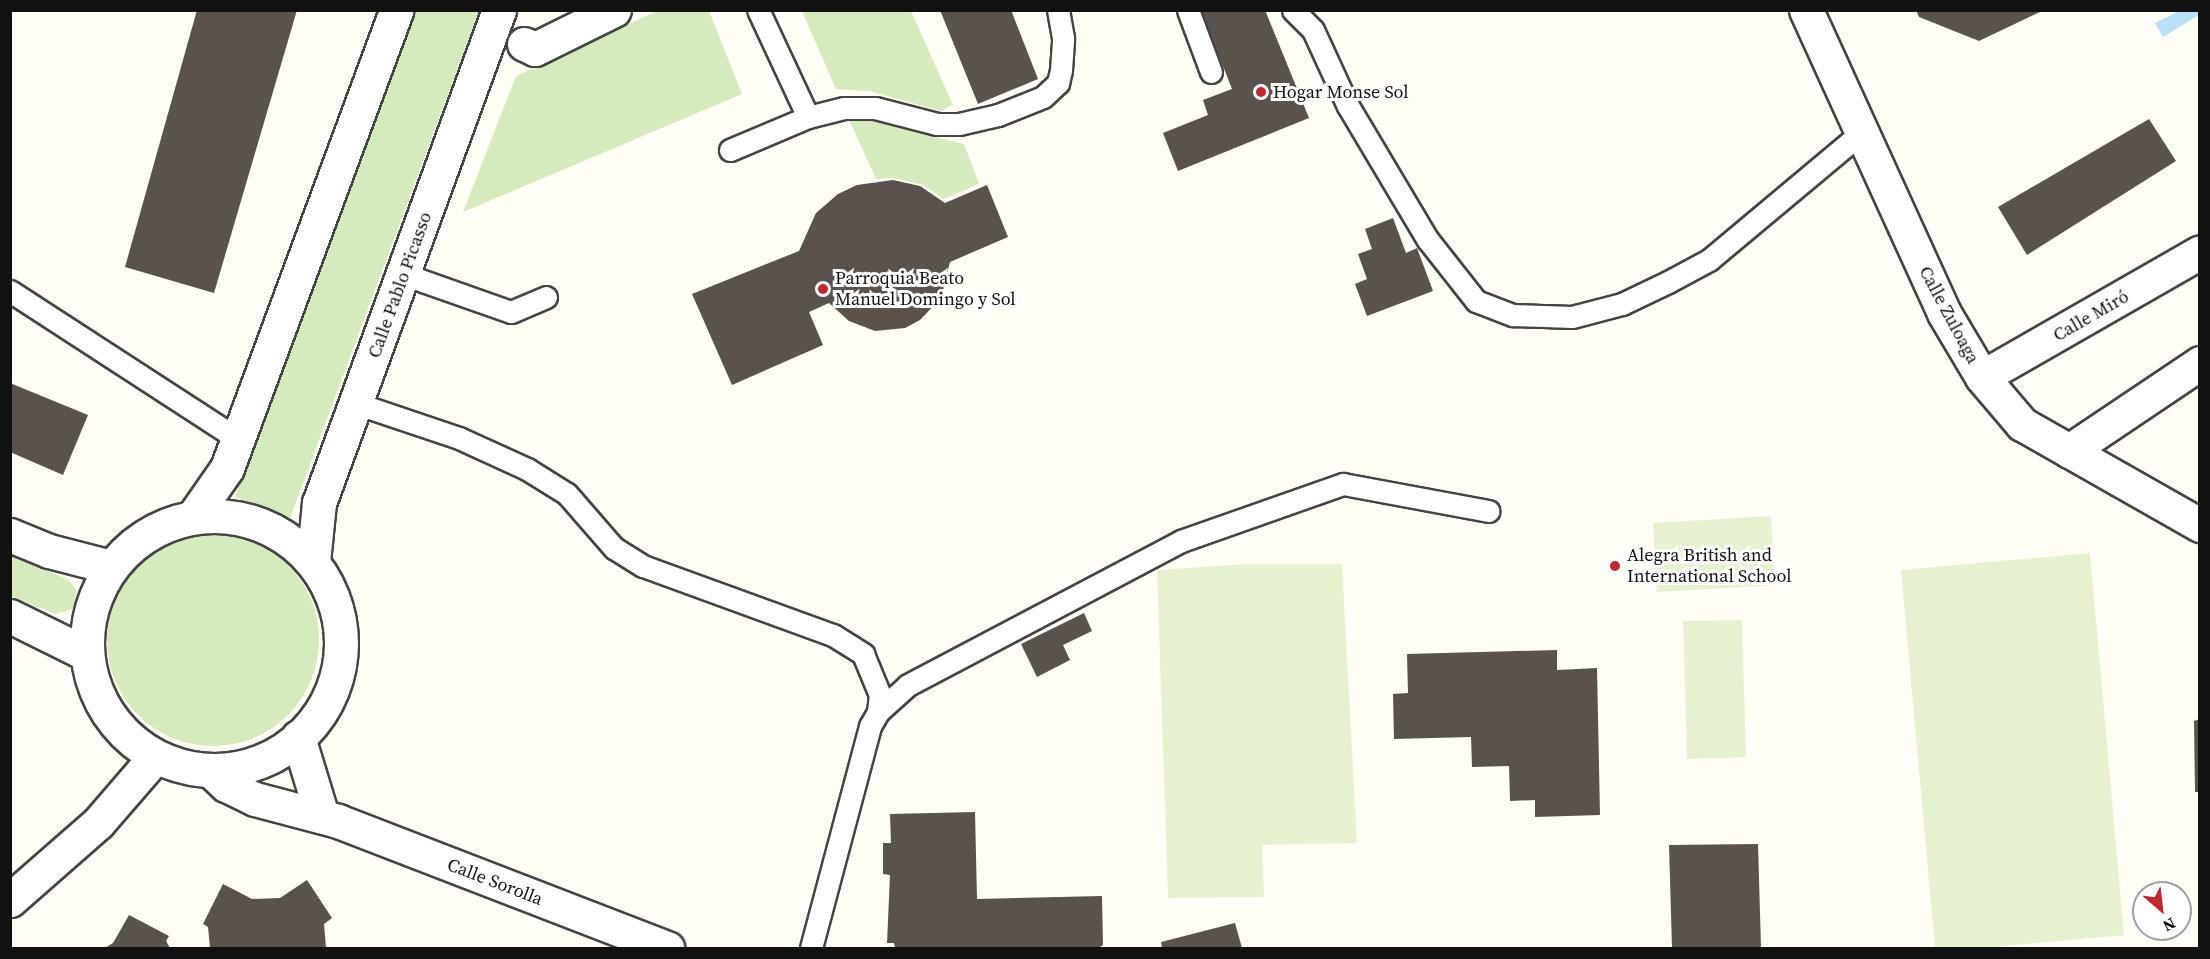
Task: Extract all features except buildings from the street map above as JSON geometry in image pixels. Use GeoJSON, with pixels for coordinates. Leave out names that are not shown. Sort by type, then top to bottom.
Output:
{"type":"FeatureCollection","features":[{"type":"Feature","properties":{"kind":"street"},"geometry":{"type":"LineString","coordinates":[[193,517],[227,468],[396,10]]}},
{"type":"Feature","properties":{"kind":"street","name":"Calle Pablo Picasso"},"geometry":{"type":"LineString","coordinates":[[313,562],[319,503],[358,404],[499,10]]}},
{"type":"Feature","properties":{"kind":"street"},"geometry":{"type":"LineString","coordinates":[[524,44],[535,49],[614,10]]}},
{"type":"Feature","properties":{"kind":"street","name":"Calle Zuloaga"},"geometry":{"type":"LineString","coordinates":[[1806,10],[1944,313],[1982,377],[2022,424],[2199,525]]}},
{"type":"Feature","properties":{"kind":"street","name":"Calle Miró"},"geometry":{"type":"LineString","coordinates":[[1982,377],[2199,252]]}},
{"type":"Feature","properties":{"kind":"street"},"geometry":{"type":"LineString","coordinates":[[2069,451],[2199,363]]}},
{"type":"Feature","properties":{"kind":"street"},"geometry":{"type":"LineString","coordinates":[[193,517],[237,517],[279,533],[313,562],[335,599],[342,643],[334,686],[313,724],[280,753],[250,766],[211,771],[186,768],[155,757],[124,735],[105,705],[87,654],[86,634],[94,599],[111,567],[134,544],[162,526],[193,517]]}},
{"type":"Feature","properties":{"kind":"street"},"geometry":{"type":"LineString","coordinates":[[10,535],[49,551],[111,567]]}},
{"type":"Feature","properties":{"kind":"street"},"geometry":{"type":"LineString","coordinates":[[10,616],[87,654]]}},
{"type":"Feature","properties":{"kind":"street"},"geometry":{"type":"LineString","coordinates":[[298,737],[322,816]]}},
{"type":"Feature","properties":{"kind":"street"},"geometry":{"type":"LineString","coordinates":[[10,900],[98,823],[155,757]]}},
{"type":"Feature","properties":{"kind":"street","name":"Calle Sorolla"},"geometry":{"type":"LineString","coordinates":[[211,771],[226,785],[255,799],[322,816],[667,948]]}},
{"type":"Feature","properties":{"kind":"lane"},"geometry":{"type":"LineString","coordinates":[[758,10],[808,117]]}},
{"type":"Feature","properties":{"kind":"lane"},"geometry":{"type":"LineString","coordinates":[[730,150],[808,117],[844,108],[875,108],[937,124],[959,124],[998,115],[1042,97],[1058,83],[1061,70],[1063,38],[1058,10]]}},
{"type":"Feature","properties":{"kind":"lane"},"geometry":{"type":"LineString","coordinates":[[1188,10],[1211,72]]}},
{"type":"Feature","properties":{"kind":"lane"},"geometry":{"type":"LineString","coordinates":[[1293,10],[1313,30],[1348,106],[1428,240],[1476,301],[1513,315],[1572,317],[1622,304],[1668,282],[1709,260],[1862,132]]}},
{"type":"Feature","properties":{"kind":"lane"},"geometry":{"type":"LineString","coordinates":[[403,274],[511,312],[546,297]]}},
{"type":"Feature","properties":{"kind":"lane"},"geometry":{"type":"LineString","coordinates":[[10,291],[238,439]]}},
{"type":"Feature","properties":{"kind":"lane"},"geometry":{"type":"LineString","coordinates":[[358,404],[459,438],[527,469],[567,494],[614,548],[644,566],[832,635],[863,654],[868,662],[880,695],[878,712]]}},
{"type":"Feature","properties":{"kind":"lane"},"geometry":{"type":"LineString","coordinates":[[812,948],[870,726],[878,712],[908,685],[1181,541],[1343,484],[1489,511]]}},
{"type":"Feature","properties":{"kind":"green space"},"geometry":{"type":"Polygon","coordinates":[[[415,11],[479,11],[290,518],[235,497],[415,11]]]}},
{"type":"Feature","properties":{"kind":"green space"},"geometry":{"type":"Polygon","coordinates":[[[657,11],[709,11],[742,94],[463,212],[516,76],[657,11]]]}},
{"type":"Feature","properties":{"kind":"green space"},"geometry":{"type":"Polygon","coordinates":[[[802,11],[911,11],[953,105],[941,111],[869,91],[836,89],[802,11]]]}},
{"type":"Feature","properties":{"kind":"green space"},"geometry":{"type":"Polygon","coordinates":[[[847,115],[964,144],[979,184],[944,199],[923,185],[893,178],[876,179],[847,115]]]}},
{"type":"Feature","properties":{"kind":"green space"},"geometry":{"type":"Polygon","coordinates":[[[1771,516],[1775,585],[1657,592],[1653,523],[1771,516]]]}},
{"type":"Feature","properties":{"kind":"green space"},"geometry":{"type":"Polygon","coordinates":[[[213,534],[234,536],[253,542],[272,552],[288,565],[301,581],[311,600],[317,619],[319,640],[317,661],[311,680],[301,699],[288,715],[272,728],[253,738],[234,744],[213,746],[192,744],[173,738],[154,728],[138,715],[125,699],[115,680],[109,661],[107,640],[109,619],[115,600],[125,581],[138,565],[154,552],[173,542],[192,536],[213,534]]]}},
{"type":"Feature","properties":{"kind":"green space"},"geometry":{"type":"Polygon","coordinates":[[[2090,553],[2124,935],[1982,948],[1935,948],[1901,570],[2090,553]]]}},
{"type":"Feature","properties":{"kind":"green space"},"geometry":{"type":"Polygon","coordinates":[[[11,555],[69,580],[77,591],[73,609],[55,614],[11,596],[11,555]]]}},
{"type":"Feature","properties":{"kind":"green space"},"geometry":{"type":"Polygon","coordinates":[[[1249,564],[1342,564],[1357,843],[1262,845],[1264,897],[1168,898],[1157,570],[1249,564]]]}},
{"type":"Feature","properties":{"kind":"green space"},"geometry":{"type":"Polygon","coordinates":[[[1742,620],[1746,757],[1687,759],[1683,621],[1742,620]]]}},
{"type":"Feature","properties":{"kind":"water"},"geometry":{"type":"Polygon","coordinates":[[[2179,11],[2199,11],[2199,15],[2163,37],[2155,23],[2179,11]]]}},
{"type":"Feature","properties":{"kind":"place","name":"Hogar Monse Sol"},"geometry":{"type":"Point","coordinates":[1261,92]}},
{"type":"Feature","properties":{"kind":"place","name":"Parroquia Beato Manuel Domingo y Sol"},"geometry":{"type":"Point","coordinates":[823,289]}},
{"type":"Feature","properties":{"kind":"place","name":"Alegra British and International School"},"geometry":{"type":"Point","coordinates":[1615,566]}}]}
